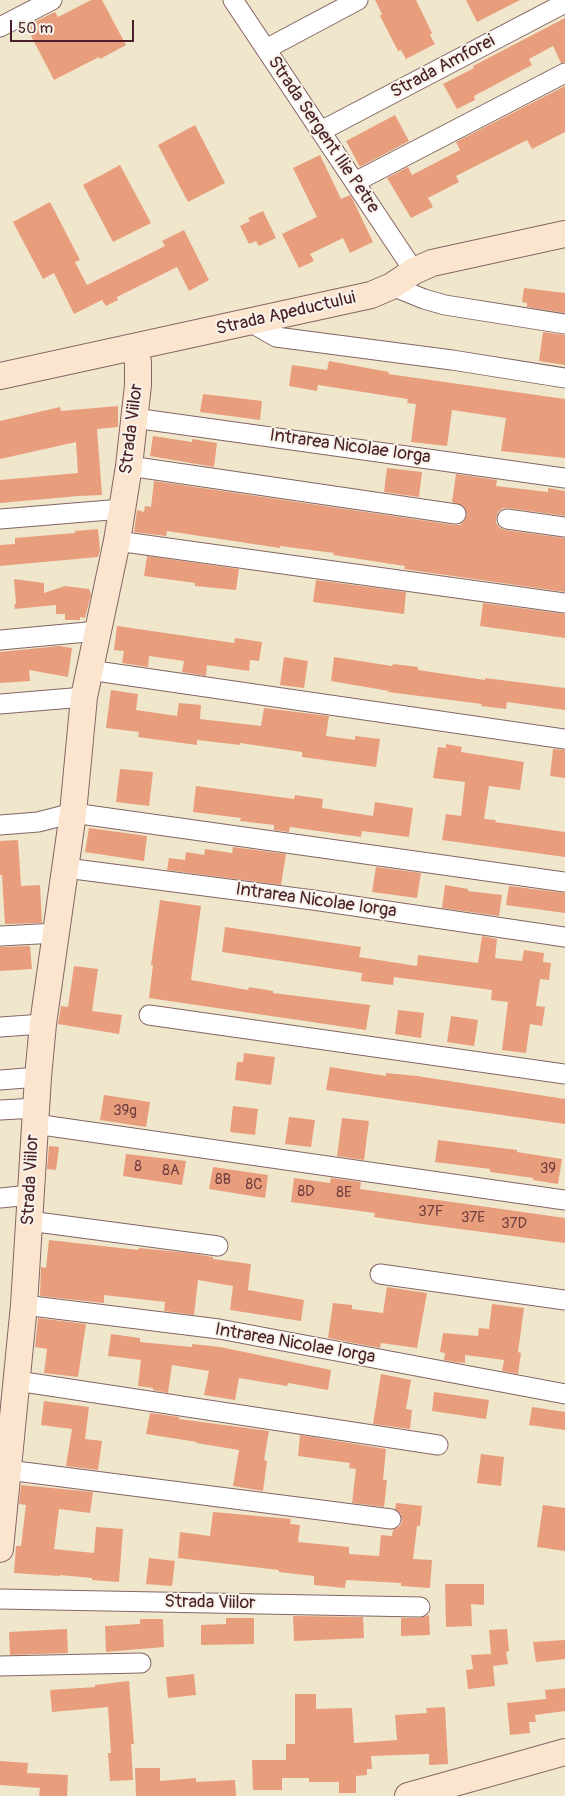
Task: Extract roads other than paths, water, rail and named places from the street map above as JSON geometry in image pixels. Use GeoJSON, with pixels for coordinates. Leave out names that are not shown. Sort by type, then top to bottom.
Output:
{"type":"FeatureCollection","features":[{"type":"Feature","properties":{"kind":"street"},"geometry":{"type":"LineString","coordinates":[[0,27],[52,0]]}},
{"type":"Feature","properties":{"kind":"street","name":"Strada Sergent Ilie Petre"},"geometry":{"type":"LineString","coordinates":[[233,0],[414,271]]}},
{"type":"Feature","properties":{"kind":"street"},"geometry":{"type":"LineString","coordinates":[[266,49],[358,0]]}},
{"type":"Feature","properties":{"kind":"street","name":"Strada Amforei"},"geometry":{"type":"LineString","coordinates":[[321,131],[565,3]]}},
{"type":"Feature","properties":{"kind":"street"},"geometry":{"type":"LineString","coordinates":[[355,182],[565,73]]}},
{"type":"Feature","properties":{"kind":"street","name":"Strada Apeductului"},"geometry":{"type":"LineString","coordinates":[[0,376],[371,295],[392,286],[414,271],[432,263],[565,234]]}},
{"type":"Feature","properties":{"kind":"street"},"geometry":{"type":"LineString","coordinates":[[392,286],[424,300],[445,305],[565,324]]}},
{"type":"Feature","properties":{"kind":"street"},"geometry":{"type":"LineString","coordinates":[[250,322],[276,337],[452,360],[565,378]]}},
{"type":"Feature","properties":{"kind":"street","name":"Strada Viilor"},"geometry":{"type":"LineString","coordinates":[[0,1550],[24,1305],[35,1116],[43,1024],[66,868],[84,697],[117,541],[129,466],[139,374],[134,348]]}},
{"type":"Feature","properties":{"kind":"street","name":"Intrarea Nicolae Iorga"},"geometry":{"type":"LineString","coordinates":[[134,418],[565,478]]}},
{"type":"Feature","properties":{"kind":"street"},"geometry":{"type":"LineString","coordinates":[[129,466],[456,514]]}},
{"type":"Feature","properties":{"kind":"street"},"geometry":{"type":"LineString","coordinates":[[0,519],[122,509]]}},
{"type":"Feature","properties":{"kind":"street"},"geometry":{"type":"LineString","coordinates":[[507,519],[565,528]]}},
{"type":"Feature","properties":{"kind":"street"},"geometry":{"type":"LineString","coordinates":[[117,541],[565,603]]}},
{"type":"Feature","properties":{"kind":"street"},"geometry":{"type":"LineString","coordinates":[[0,640],[98,631]]}},
{"type":"Feature","properties":{"kind":"street"},"geometry":{"type":"LineString","coordinates":[[89,670],[565,739]]}},
{"type":"Feature","properties":{"kind":"street"},"geometry":{"type":"LineString","coordinates":[[0,704],[84,697]]}},
{"type":"Feature","properties":{"kind":"street"},"geometry":{"type":"LineString","coordinates":[[0,825],[38,822],[73,812],[565,882]]}},
{"type":"Feature","properties":{"kind":"street","name":"Intrarea Nicolae Iorga"},"geometry":{"type":"LineString","coordinates":[[66,868],[313,900],[565,937]]}},
{"type":"Feature","properties":{"kind":"street"},"geometry":{"type":"LineString","coordinates":[[0,936],[57,932]]}},
{"type":"Feature","properties":{"kind":"street"},"geometry":{"type":"LineString","coordinates":[[149,1015],[565,1074]]}},
{"type":"Feature","properties":{"kind":"street"},"geometry":{"type":"LineString","coordinates":[[0,1027],[43,1024]]}},
{"type":"Feature","properties":{"kind":"street"},"geometry":{"type":"LineString","coordinates":[[0,1080],[38,1078]]}},
{"type":"Feature","properties":{"kind":"street"},"geometry":{"type":"LineString","coordinates":[[0,1110],[565,1200]]}},
{"type":"Feature","properties":{"kind":"street"},"geometry":{"type":"LineString","coordinates":[[0,1198],[30,1195]]}},
{"type":"Feature","properties":{"kind":"street"},"geometry":{"type":"LineString","coordinates":[[29,1221],[218,1246]]}},
{"type":"Feature","properties":{"kind":"street"},"geometry":{"type":"LineString","coordinates":[[380,1274],[565,1300]]}},
{"type":"Feature","properties":{"kind":"street","name":"Intrarea Nicolae Iorga"},"geometry":{"type":"LineString","coordinates":[[24,1305],[219,1329],[565,1394]]}},
{"type":"Feature","properties":{"kind":"street"},"geometry":{"type":"LineString","coordinates":[[17,1381],[438,1444]]}},
{"type":"Feature","properties":{"kind":"street"},"geometry":{"type":"LineString","coordinates":[[8,1470],[391,1519]]}},
{"type":"Feature","properties":{"kind":"street","name":"Strada Viilor"},"geometry":{"type":"LineString","coordinates":[[0,1599],[420,1607]]}},
{"type":"Feature","properties":{"kind":"street"},"geometry":{"type":"LineString","coordinates":[[0,1666],[141,1663]]}},
{"type":"Feature","properties":{"kind":"street"},"geometry":{"type":"LineString","coordinates":[[408,1796],[460,1789],[565,1752]]}}]}
